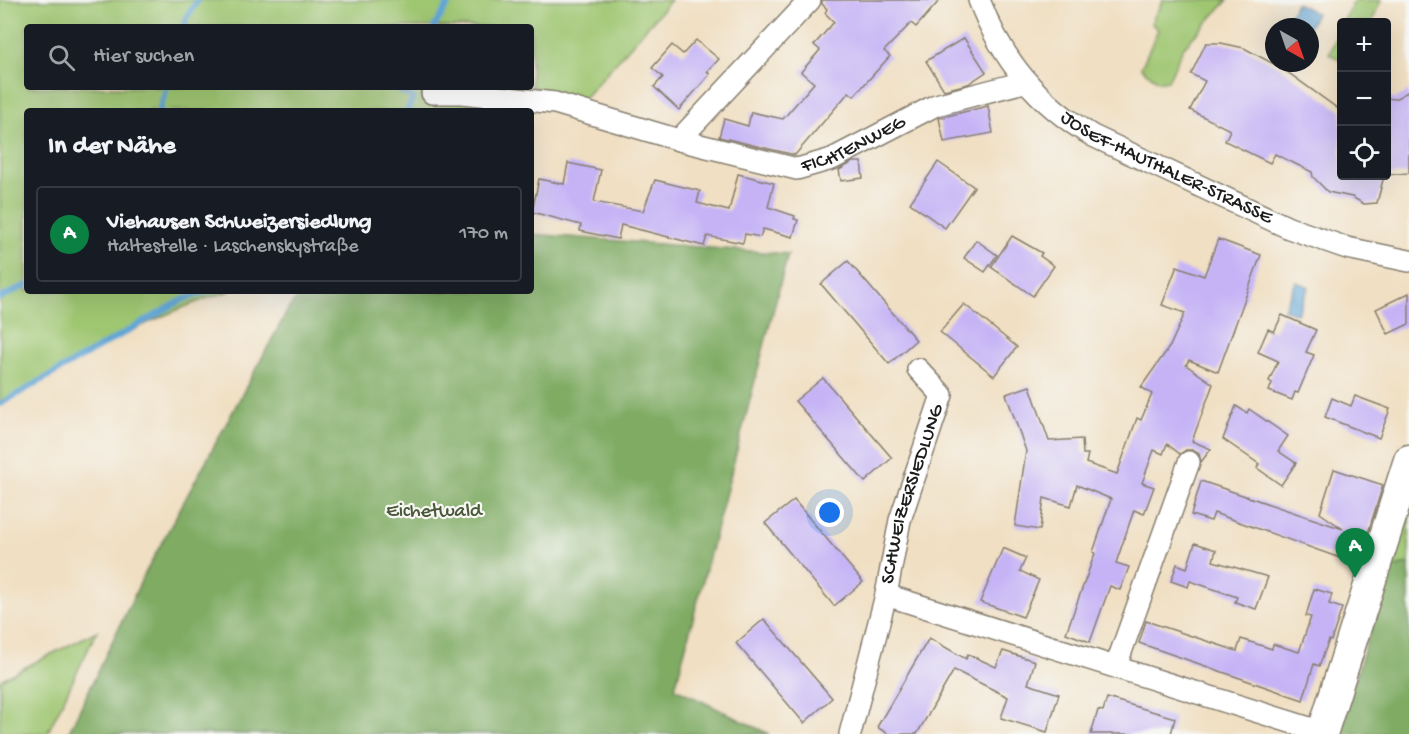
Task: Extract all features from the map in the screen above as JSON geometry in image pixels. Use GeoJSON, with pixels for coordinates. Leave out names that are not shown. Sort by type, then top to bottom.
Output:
{"type":"FeatureCollection","features":[{"type":"Feature","properties":{"kind":"street"},"geometry":{"type":"LineString","coordinates":[[679,140],[810,0]]}},
{"type":"Feature","properties":{"kind":"street","name":"JOSEF-HAUTHALER-STRASSE"},"geometry":{"type":"LineString","coordinates":[[980,0],[987,21],[1024,82],[1068,121],[1093,136],[1278,223],[1347,248],[1409,261]]}},
{"type":"Feature","properties":{"kind":"street","name":"FICHTENWEG"},"geometry":{"type":"LineString","coordinates":[[432,93],[462,93],[555,103],[679,140],[797,169],[832,159],[936,105],[1024,82]]}},
{"type":"Feature","properties":{"kind":"street","name":"SCHWEIZERSIEDLUNG"},"geometry":{"type":"LineString","coordinates":[[850,734],[886,595],[900,520],[942,395],[918,369]]}},
{"type":"Feature","properties":{"kind":"street"},"geometry":{"type":"LineString","coordinates":[[1322,733],[1409,460]]}},
{"type":"Feature","properties":{"kind":"street"},"geometry":{"type":"LineString","coordinates":[[1116,666],[1189,462]]}},
{"type":"Feature","properties":{"kind":"street","name":"SCHWEIZERSIEDLUNG"},"geometry":{"type":"LineString","coordinates":[[886,595],[1322,733]]}},
{"type":"Feature","properties":{"kind":"green space"},"geometry":{"type":"Polygon","coordinates":[[[0,0],[671,0],[580,103],[534,87],[534,24],[24,24],[24,90],[508,90],[504,108],[24,108],[24,294],[222,294],[142,326],[0,404],[0,0]]]}},
{"type":"Feature","properties":{"kind":"green space"},"geometry":{"type":"Polygon","coordinates":[[[1163,0],[1228,0],[1183,48],[1168,81],[1158,81],[1141,68],[1158,30],[1151,23],[1163,0]]]}},
{"type":"Feature","properties":{"kind":"green space"},"geometry":{"type":"Polygon","coordinates":[[[1355,0],[1381,0],[1374,18],[1345,18],[1355,0]]]}},
{"type":"Feature","properties":{"kind":"green space"},"geometry":{"type":"Polygon","coordinates":[[[1337,35],[1337,58],[1329,54],[1337,35]]]}},
{"type":"Feature","properties":{"kind":"green space","name":"Eichetwald"},"geometry":{"type":"Polygon","coordinates":[[[534,234],[788,254],[675,688],[769,734],[68,734],[142,579],[290,306],[301,294],[534,294],[534,234]]]}},
{"type":"Feature","properties":{"kind":"green space"},"geometry":{"type":"Polygon","coordinates":[[[1409,503],[1409,564],[1390,568],[1409,503]]]}},
{"type":"Feature","properties":{"kind":"green space"},"geometry":{"type":"Polygon","coordinates":[[[1409,564],[1409,734],[1338,734],[1390,568],[1409,564]]]}},
{"type":"Feature","properties":{"kind":"green space"},"geometry":{"type":"Polygon","coordinates":[[[97,631],[47,734],[0,734],[0,680],[97,631]]]}},
{"type":"Feature","properties":{"kind":"water"},"geometry":{"type":"Polygon","coordinates":[[[1296,3],[1316,13],[1314,18],[1288,18],[1296,3]]]}},
{"type":"Feature","properties":{"kind":"water"},"geometry":{"type":"Polygon","coordinates":[[[1296,282],[1309,287],[1297,314],[1284,309],[1296,282]]]}},
{"type":"Feature","properties":{"kind":"building"},"geometry":{"type":"Polygon","coordinates":[[[822,0],[940,0],[916,27],[911,23],[884,51],[890,56],[854,96],[849,92],[795,155],[719,137],[724,119],[748,126],[751,112],[783,119],[814,83],[801,72],[820,50],[814,45],[834,22],[825,13],[827,9],[822,4],[822,0]]]}},
{"type":"Feature","properties":{"kind":"building"},"geometry":{"type":"Polygon","coordinates":[[[964,38],[986,72],[968,84],[944,90],[926,61],[964,38]]]}},
{"type":"Feature","properties":{"kind":"building"},"geometry":{"type":"Polygon","coordinates":[[[696,40],[719,59],[707,72],[710,74],[679,110],[654,87],[663,77],[652,68],[672,45],[683,54],[696,40]]]}},
{"type":"Feature","properties":{"kind":"building"},"geometry":{"type":"Polygon","coordinates":[[[1206,43],[1221,43],[1244,48],[1265,59],[1265,72],[1287,72],[1337,108],[1337,180],[1383,180],[1377,203],[1364,204],[1352,197],[1328,192],[1313,177],[1312,172],[1275,154],[1270,163],[1225,141],[1230,130],[1190,110],[1205,81],[1191,74],[1206,43]]]}},
{"type":"Feature","properties":{"kind":"building"},"geometry":{"type":"Polygon","coordinates":[[[1409,91],[1409,173],[1391,175],[1391,99],[1395,99],[1409,91]]]}},
{"type":"Feature","properties":{"kind":"building"},"geometry":{"type":"Polygon","coordinates":[[[988,106],[993,133],[944,142],[939,118],[988,106]]]}},
{"type":"Feature","properties":{"kind":"building"},"geometry":{"type":"Polygon","coordinates":[[[853,162],[861,162],[863,178],[841,181],[839,170],[853,162]]]}},
{"type":"Feature","properties":{"kind":"building"},"geometry":{"type":"Polygon","coordinates":[[[938,162],[974,187],[945,228],[910,203],[938,162]]]}},
{"type":"Feature","properties":{"kind":"building"},"geometry":{"type":"Polygon","coordinates":[[[568,163],[601,170],[594,202],[643,211],[655,180],[700,191],[697,203],[729,211],[738,174],[774,183],[768,207],[795,216],[794,219],[798,220],[793,237],[763,229],[760,237],[745,234],[743,243],[707,236],[704,246],[621,225],[618,239],[580,231],[581,225],[534,213],[539,179],[564,184],[568,163]]]}},
{"type":"Feature","properties":{"kind":"building"},"geometry":{"type":"Polygon","coordinates":[[[1012,236],[1042,253],[1040,256],[1054,266],[1033,296],[991,267],[1012,236]]]}},
{"type":"Feature","properties":{"kind":"building"},"geometry":{"type":"Polygon","coordinates":[[[1218,239],[1261,255],[1218,372],[1189,360],[1186,365],[1213,384],[1192,441],[1211,449],[1201,462],[1199,454],[1193,450],[1186,450],[1180,454],[1167,444],[1163,454],[1154,450],[1142,483],[1154,487],[1144,514],[1134,510],[1116,563],[1129,567],[1120,590],[1110,586],[1090,642],[1066,633],[1095,553],[1093,552],[1111,499],[1077,485],[1071,506],[1044,498],[1040,530],[1015,526],[1026,451],[1006,394],[1030,386],[1049,441],[1082,439],[1083,454],[1088,454],[1086,463],[1117,474],[1137,418],[1141,420],[1152,394],[1141,387],[1170,346],[1185,313],[1162,305],[1177,266],[1204,276],[1218,239]]]}},
{"type":"Feature","properties":{"kind":"building"},"geometry":{"type":"Polygon","coordinates":[[[976,240],[997,255],[985,272],[964,258],[976,240]]]}},
{"type":"Feature","properties":{"kind":"building"},"geometry":{"type":"Polygon","coordinates":[[[848,261],[916,340],[889,364],[821,284],[848,261]]]}},
{"type":"Feature","properties":{"kind":"building"},"geometry":{"type":"Polygon","coordinates":[[[1409,293],[1409,324],[1388,334],[1376,309],[1409,293]]]}},
{"type":"Feature","properties":{"kind":"building"},"geometry":{"type":"Polygon","coordinates":[[[964,304],[1017,347],[994,376],[940,332],[964,304]]]}},
{"type":"Feature","properties":{"kind":"building"},"geometry":{"type":"Polygon","coordinates":[[[1282,315],[1316,330],[1306,352],[1314,355],[1298,393],[1295,392],[1292,400],[1269,391],[1272,383],[1269,381],[1278,361],[1258,352],[1268,329],[1274,332],[1282,315]]]}},
{"type":"Feature","properties":{"kind":"building"},"geometry":{"type":"Polygon","coordinates":[[[823,378],[892,458],[865,482],[795,401],[823,378]]]}},
{"type":"Feature","properties":{"kind":"building"},"geometry":{"type":"Polygon","coordinates":[[[1355,396],[1390,409],[1379,438],[1325,417],[1332,398],[1351,406],[1355,396]]]}},
{"type":"Feature","properties":{"kind":"building"},"geometry":{"type":"Polygon","coordinates":[[[1236,406],[1247,413],[1249,409],[1288,436],[1278,451],[1296,463],[1281,485],[1257,468],[1259,464],[1223,439],[1236,406]]]}},
{"type":"Feature","properties":{"kind":"building"},"geometry":{"type":"Polygon","coordinates":[[[1334,469],[1383,485],[1366,539],[1363,538],[1354,563],[1214,513],[1211,521],[1191,515],[1201,481],[1343,529],[1320,513],[1334,469]]]}},
{"type":"Feature","properties":{"kind":"building"},"geometry":{"type":"Polygon","coordinates":[[[794,500],[863,582],[834,606],[765,523],[794,500]]]}},
{"type":"Feature","properties":{"kind":"building"},"geometry":{"type":"Polygon","coordinates":[[[1195,543],[1216,550],[1213,561],[1268,577],[1256,609],[1235,602],[1237,597],[1190,581],[1188,587],[1171,581],[1177,564],[1187,568],[1195,543]]]}},
{"type":"Feature","properties":{"kind":"building"},"geometry":{"type":"Polygon","coordinates":[[[1003,548],[1026,558],[1020,571],[1039,580],[1023,617],[980,602],[1003,548]]]}},
{"type":"Feature","properties":{"kind":"building"},"geometry":{"type":"Polygon","coordinates":[[[1314,589],[1332,594],[1329,604],[1342,608],[1331,641],[1329,640],[1319,666],[1314,664],[1303,700],[1139,643],[1146,621],[1237,651],[1241,639],[1272,649],[1273,644],[1299,652],[1311,617],[1306,616],[1314,589]]]}},
{"type":"Feature","properties":{"kind":"building"},"geometry":{"type":"Polygon","coordinates":[[[764,619],[832,698],[804,723],[736,643],[764,619]]]}},
{"type":"Feature","properties":{"kind":"building"},"geometry":{"type":"Polygon","coordinates":[[[929,638],[966,659],[968,654],[996,667],[1003,651],[1035,661],[1028,684],[1059,694],[1047,732],[1001,718],[1008,697],[954,670],[917,734],[888,734],[877,727],[929,638]]]}},
{"type":"Feature","properties":{"kind":"building"},"geometry":{"type":"Polygon","coordinates":[[[1107,698],[1175,718],[1171,734],[1091,734],[1098,710],[1103,711],[1107,698]]]}},
{"type":"Feature","properties":{"kind":"waterway"},"geometry":{"type":"LineString","coordinates":[[185,24],[198,0]]}},
{"type":"Feature","properties":{"kind":"waterway"},"geometry":{"type":"LineString","coordinates":[[436,24],[451,0]]}},
{"type":"Feature","properties":{"kind":"waterway"},"geometry":{"type":"LineString","coordinates":[[160,108],[166,90]]}},
{"type":"Feature","properties":{"kind":"waterway"},"geometry":{"type":"LineString","coordinates":[[399,90],[413,98],[408,108]]}},
{"type":"Feature","properties":{"kind":"waterway"},"geometry":{"type":"LineString","coordinates":[[0,298],[24,286]]}},
{"type":"Feature","properties":{"kind":"waterway"},"geometry":{"type":"LineString","coordinates":[[0,404],[182,300],[200,294]]}},
{"type":"Feature","properties":{"kind":"place","name":"Viehausen Schweizersiedlung"},"geometry":{"type":"Point","coordinates":[1355,578]}}]}
